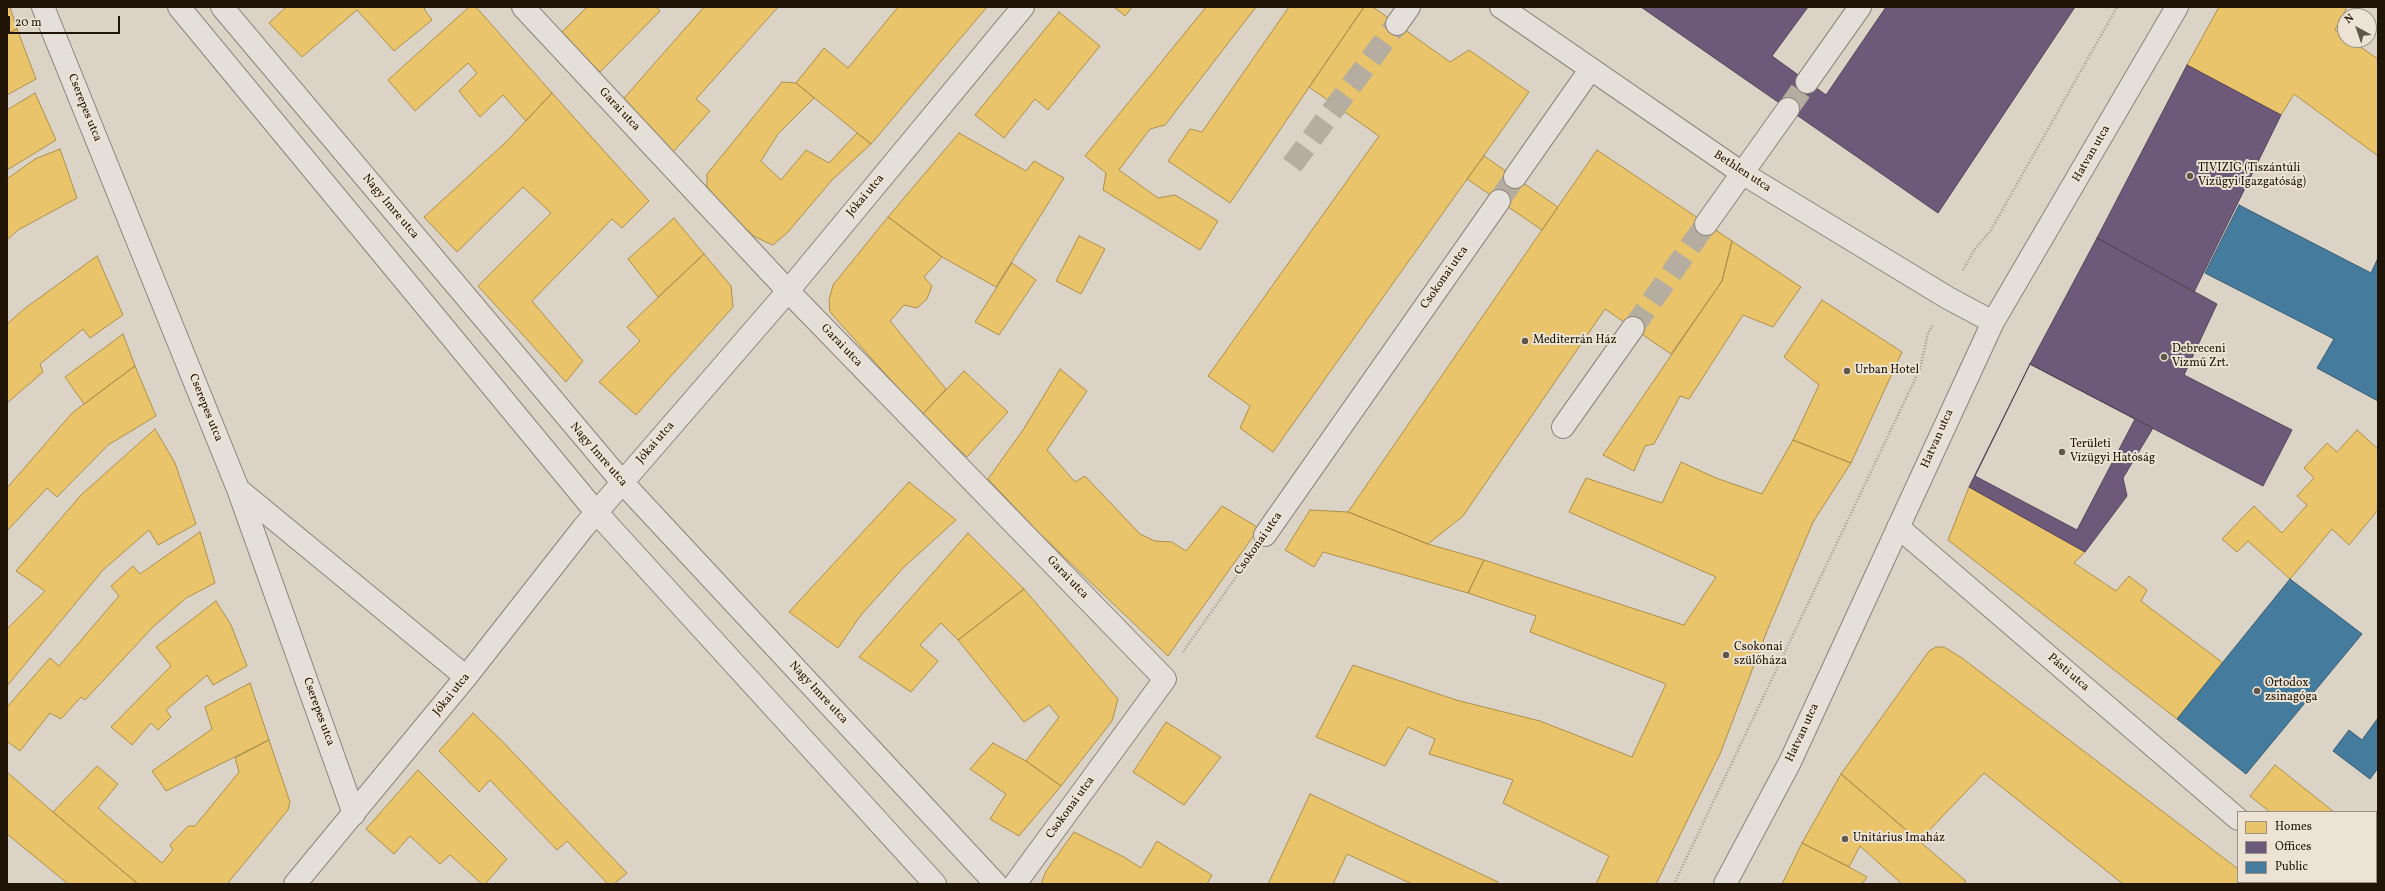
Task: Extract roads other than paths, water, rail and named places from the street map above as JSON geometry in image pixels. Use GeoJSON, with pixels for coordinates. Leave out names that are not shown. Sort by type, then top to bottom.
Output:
{"type":"FeatureCollection","features":[{"type":"Feature","properties":{"kind":"street","name":"Cserepes utca"},"geometry":{"type":"LineString","coordinates":[[43,7],[238,489],[354,814]]}},
{"type":"Feature","properties":{"kind":"street"},"geometry":{"type":"LineString","coordinates":[[179,7],[596,512],[935,884]]}},
{"type":"Feature","properties":{"kind":"street","name":"Nagy Imre utca"},"geometry":{"type":"LineString","coordinates":[[222,7],[622,482],[996,884]]}},
{"type":"Feature","properties":{"kind":"street","name":"Garai utca"},"geometry":{"type":"LineString","coordinates":[[523,7],[788,291],[1165,679]]}},
{"type":"Feature","properties":{"kind":"street","name":"Jókai utca"},"geometry":{"type":"LineString","coordinates":[[295,884],[466,677],[596,512],[788,291],[1023,7]]}},
{"type":"Feature","properties":{"kind":"street","name":"Bethlen utca"},"geometry":{"type":"LineString","coordinates":[[1501,7],[1590,70],[1742,173],[1948,298],[1993,322]]}},
{"type":"Feature","properties":{"kind":"street"},"geometry":{"type":"LineString","coordinates":[[1807,82],[1860,7]]}},
{"type":"Feature","properties":{"kind":"street","name":"Hatvan utca"},"geometry":{"type":"LineString","coordinates":[[1725,884],[1790,762],[1993,322],[2177,7]]}},
{"type":"Feature","properties":{"kind":"street"},"geometry":{"type":"LineString","coordinates":[[1515,177],[1590,70]]}},
{"type":"Feature","properties":{"kind":"street"},"geometry":{"type":"LineString","coordinates":[[1706,224],[1788,109]]}},
{"type":"Feature","properties":{"kind":"street","name":"Csokonai utca"},"geometry":{"type":"LineString","coordinates":[[1265,535],[1499,201]]}},
{"type":"Feature","properties":{"kind":"street"},"geometry":{"type":"LineString","coordinates":[[1562,427],[1633,328]]}},
{"type":"Feature","properties":{"kind":"street"},"geometry":{"type":"LineString","coordinates":[[238,489],[466,677]]}},
{"type":"Feature","properties":{"kind":"street","name":"Pásti utca"},"geometry":{"type":"LineString","coordinates":[[1898,527],[2237,818]]}},
{"type":"Feature","properties":{"kind":"street","name":"Csokonai utca"},"geometry":{"type":"LineString","coordinates":[[1015,884],[1165,679]]}},
{"type":"Feature","properties":{"kind":"tunnel"},"geometry":{"type":"LineString","coordinates":[[1292,165],[1397,24]]}},
{"type":"Feature","properties":{"kind":"tunnel"},"geometry":{"type":"LineString","coordinates":[[1788,109],[1807,82]]}},
{"type":"Feature","properties":{"kind":"tunnel"},"geometry":{"type":"LineString","coordinates":[[1499,201],[1515,177]]}},
{"type":"Feature","properties":{"kind":"tunnel"},"geometry":{"type":"LineString","coordinates":[[1633,328],[1706,224]]}},
{"type":"Feature","properties":{"kind":"place","name":"TIVIZIG (Tiszántúli Vízügyi Igazgatóság)"},"geometry":{"type":"Point","coordinates":[2190,176]}},
{"type":"Feature","properties":{"kind":"place","name":"Mediterrán Ház"},"geometry":{"type":"Point","coordinates":[1525,341]}},
{"type":"Feature","properties":{"kind":"place","name":"Debreceni Vízmű Zrt."},"geometry":{"type":"Point","coordinates":[2164,357]}},
{"type":"Feature","properties":{"kind":"place","name":"Urban Hotel"},"geometry":{"type":"Point","coordinates":[1847,371]}},
{"type":"Feature","properties":{"kind":"place","name":"Területi Vízügyi Hatóság"},"geometry":{"type":"Point","coordinates":[2062,452]}},
{"type":"Feature","properties":{"kind":"place","name":"Csokonai szülőháza"},"geometry":{"type":"Point","coordinates":[1726,655]}},
{"type":"Feature","properties":{"kind":"place","name":"Ortodox zsinagóga"},"geometry":{"type":"Point","coordinates":[2257,691]}},
{"type":"Feature","properties":{"kind":"place","name":"Unitárius Imaház"},"geometry":{"type":"Point","coordinates":[1845,839]}}]}
